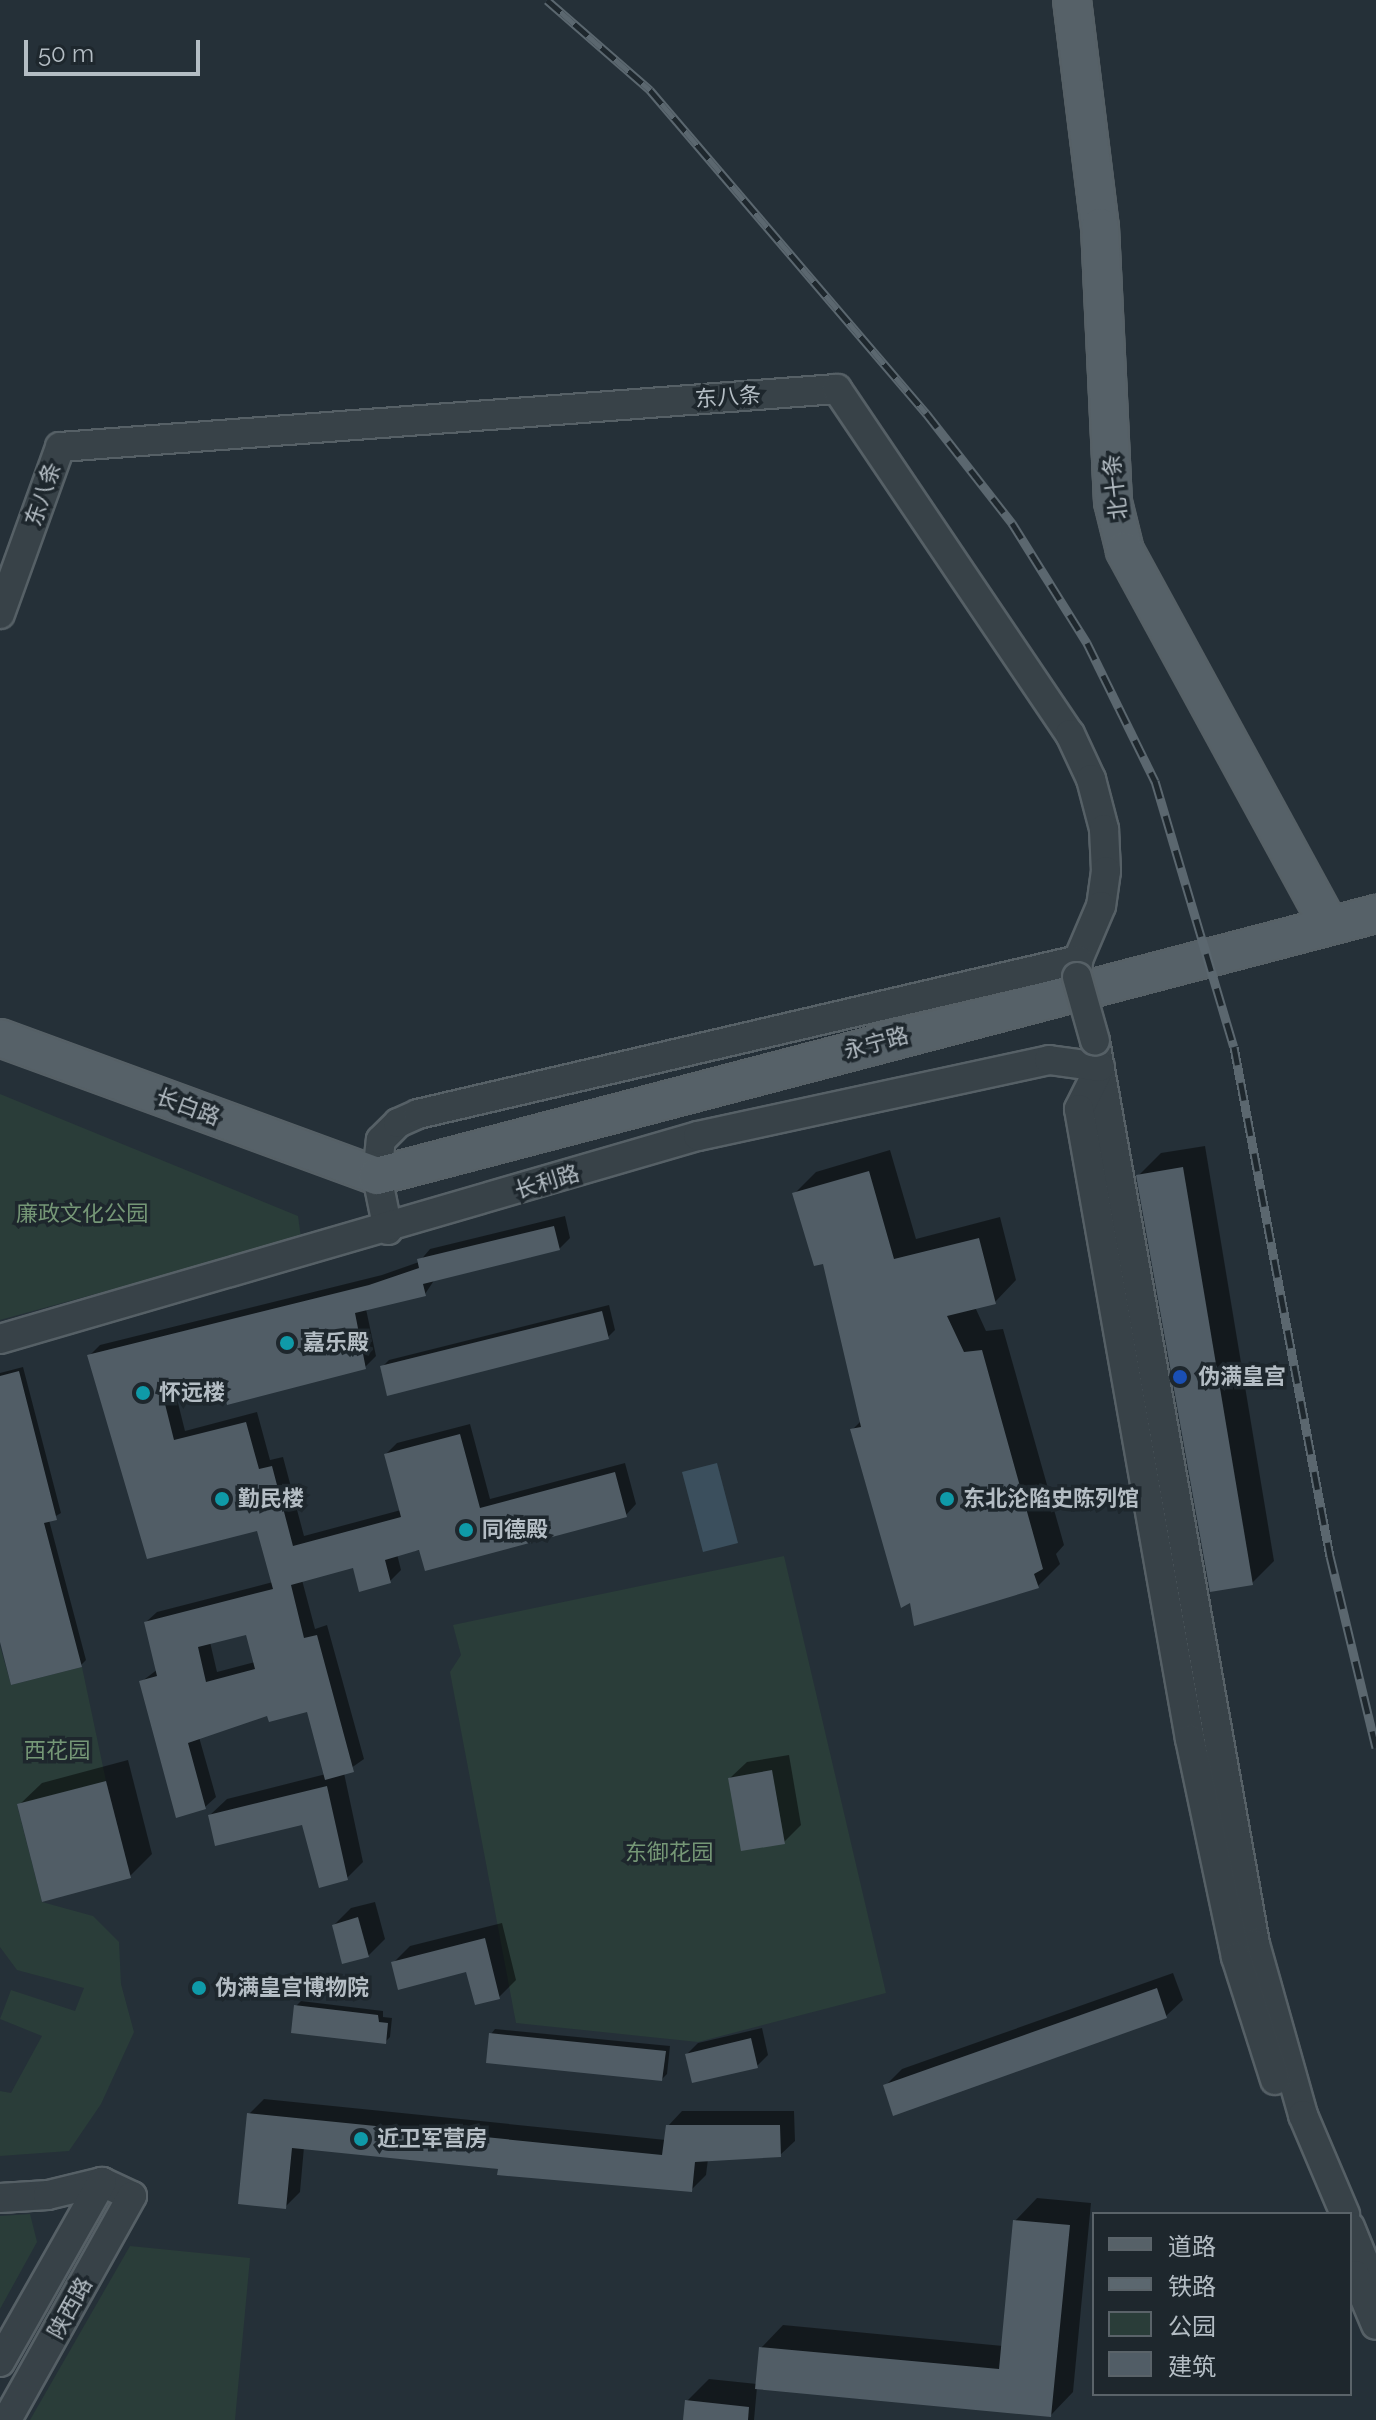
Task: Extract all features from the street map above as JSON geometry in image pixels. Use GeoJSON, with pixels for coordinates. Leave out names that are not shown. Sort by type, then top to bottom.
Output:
{"type":"FeatureCollection","features":[{"type":"Feature","properties":{"kind":"main road","name":"北十条"},"geometry":{"type":"LineString","coordinates":[[1072,0],[1100,227],[1113,502],[1125,551],[1328,924]]}},
{"type":"Feature","properties":{"kind":"main road","name":"永宁路"},"geometry":{"type":"LineString","coordinates":[[377,1176],[1328,924],[1376,914]]}},
{"type":"Feature","properties":{"kind":"main road","name":"长白路"},"geometry":{"type":"LineString","coordinates":[[0,1038],[377,1176]]}},
{"type":"Feature","properties":{"kind":"street","name":"东八条"},"geometry":{"type":"LineString","coordinates":[[0,614],[9,563],[60,447],[837,389],[1070,734],[1091,779],[1104,829],[1106,871],[1101,906],[1077,968]]}},
{"type":"Feature","properties":{"kind":"street"},"geometry":{"type":"LineString","coordinates":[[388,1230],[377,1176],[381,1140],[398,1123],[418,1114],[1077,968],[1097,1054],[1255,1944],[1303,2115],[1344,2212]]}},
{"type":"Feature","properties":{"kind":"street"},"geometry":{"type":"LineString","coordinates":[[1097,1054],[1079,1109],[1190,1739],[1256,2027],[1329,2212]]}},
{"type":"Feature","properties":{"kind":"street","name":"长利路"},"geometry":{"type":"LineString","coordinates":[[0,1339],[388,1230],[698,1136],[1049,1060],[1097,1054]]}},
{"type":"Feature","properties":{"kind":"street"},"geometry":{"type":"LineString","coordinates":[[0,2198],[48,2195],[102,2182]]}},
{"type":"Feature","properties":{"kind":"street","name":"陕西路"},"geometry":{"type":"LineString","coordinates":[[0,2362],[102,2182],[132,2196],[7,2420]]}},
{"type":"Feature","properties":{"kind":"street"},"geometry":{"type":"LineString","coordinates":[[1352,2232],[1376,2291]]}},
{"type":"Feature","properties":{"kind":"street"},"geometry":{"type":"LineString","coordinates":[[1352,2268],[1376,2325]]}},
{"type":"Feature","properties":{"kind":"green space","name":"廉政文化公园"},"geometry":{"type":"Polygon","coordinates":[[[0,1094],[298,1216],[301,1238],[0,1320],[0,1094]]]}},
{"type":"Feature","properties":{"kind":"green space","name":"东御花园"},"geometry":{"type":"Polygon","coordinates":[[[784,1556],[886,1993],[698,2042],[516,2023],[450,1672],[461,1655],[453,1625],[784,1556]]]}},
{"type":"Feature","properties":{"kind":"green space","name":"西花园"},"geometry":{"type":"Polygon","coordinates":[[[0,1646],[11,1685],[82,1667],[106,1781],[17,1805],[42,1902],[93,1916],[119,1942],[121,1984],[134,2032],[101,2104],[69,2151],[0,2156],[0,2091],[11,2093],[42,2036],[0,2019],[11,1990],[75,2011],[84,1988],[17,1970],[0,1947],[0,1646]]]}},
{"type":"Feature","properties":{"kind":"green space"},"geometry":{"type":"Polygon","coordinates":[[[30,2214],[37,2242],[0,2309],[0,2216],[30,2214]]]}},
{"type":"Feature","properties":{"kind":"green space"},"geometry":{"type":"Polygon","coordinates":[[[130,2246],[250,2258],[235,2420],[30,2420],[130,2246]]]}},
{"type":"Feature","properties":{"kind":"water"},"geometry":{"type":"Polygon","coordinates":[[[717,1463],[738,1543],[703,1552],[682,1472],[717,1463]]]}},
{"type":"Feature","properties":{"kind":"building","name":"伪满皇宫"},"geometry":{"type":"Polygon","coordinates":[[[1183,1167],[1253,1585],[1210,1592],[1136,1175],[1183,1167]]]}},
{"type":"Feature","properties":{"kind":"building","name":"东北沦陷史陈列馆"},"geometry":{"type":"Polygon","coordinates":[[[869,1171],[894,1259],[979,1238],[996,1304],[947,1316],[964,1352],[982,1350],[1043,1569],[1034,1574],[1039,1588],[914,1626],[910,1603],[901,1608],[850,1429],[861,1427],[823,1264],[814,1266],[792,1193],[869,1171]]]}},
{"type":"Feature","properties":{"kind":"building"},"geometry":{"type":"Polygon","coordinates":[[[554,1226],[560,1250],[423,1284],[426,1296],[355,1313],[366,1369],[227,1405],[222,1385],[164,1400],[174,1440],[246,1422],[259,1469],[272,1466],[293,1546],[401,1517],[384,1454],[460,1434],[480,1508],[615,1472],[627,1517],[425,1571],[419,1550],[385,1560],[391,1583],[359,1592],[353,1568],[291,1585],[304,1638],[317,1635],[354,1772],[325,1780],[307,1712],[269,1722],[267,1716],[188,1743],[206,1809],[176,1818],[139,1681],[157,1676],[144,1622],[273,1589],[257,1531],[147,1559],[87,1355],[369,1285],[419,1268],[417,1259],[554,1226]],[[246,1635],[198,1647],[206,1682],[255,1669],[246,1635]]]}},
{"type":"Feature","properties":{"kind":"building"},"geometry":{"type":"Polygon","coordinates":[[[602,1311],[609,1339],[387,1396],[380,1366],[602,1311]]]}},
{"type":"Feature","properties":{"kind":"building"},"geometry":{"type":"Polygon","coordinates":[[[19,1371],[57,1520],[44,1523],[82,1667],[11,1685],[0,1642],[0,1376],[19,1371]]]}},
{"type":"Feature","properties":{"kind":"building"},"geometry":{"type":"Polygon","coordinates":[[[772,1770],[785,1844],[741,1851],[728,1778],[772,1770]]]}},
{"type":"Feature","properties":{"kind":"building"},"geometry":{"type":"Polygon","coordinates":[[[106,1781],[131,1878],[42,1902],[17,1804],[106,1781]]]}},
{"type":"Feature","properties":{"kind":"building"},"geometry":{"type":"Polygon","coordinates":[[[327,1786],[348,1880],[319,1888],[302,1825],[215,1846],[208,1815],[327,1786]]]}},
{"type":"Feature","properties":{"kind":"building"},"geometry":{"type":"Polygon","coordinates":[[[358,1917],[369,1957],[342,1964],[332,1925],[358,1917]]]}},
{"type":"Feature","properties":{"kind":"building"},"geometry":{"type":"Polygon","coordinates":[[[485,1938],[500,1999],[475,2005],[466,1972],[398,1990],[391,1962],[485,1938]]]}},
{"type":"Feature","properties":{"kind":"building"},"geometry":{"type":"Polygon","coordinates":[[[1157,1988],[1167,2018],[893,2116],[883,2085],[1157,1988]]]}},
{"type":"Feature","properties":{"kind":"building"},"geometry":{"type":"Polygon","coordinates":[[[294,2005],[378,2015],[379,2022],[388,2023],[386,2044],[291,2033],[294,2005]]]}},
{"type":"Feature","properties":{"kind":"building"},"geometry":{"type":"Polygon","coordinates":[[[489,2033],[666,2051],[662,2081],[486,2063],[489,2033]]]}},
{"type":"Feature","properties":{"kind":"building"},"geometry":{"type":"Polygon","coordinates":[[[751,2038],[758,2068],[692,2083],[685,2054],[751,2038]]]}},
{"type":"Feature","properties":{"kind":"building"},"geometry":{"type":"Polygon","coordinates":[[[247,2113],[662,2155],[666,2125],[780,2125],[781,2157],[695,2162],[692,2192],[497,2175],[498,2169],[292,2148],[286,2209],[238,2204],[247,2113]]]}},
{"type":"Feature","properties":{"kind":"building"},"geometry":{"type":"Polygon","coordinates":[[[1013,2220],[1070,2225],[1051,2417],[755,2389],[759,2347],[999,2369],[1013,2220]]]}},
{"type":"Feature","properties":{"kind":"building"},"geometry":{"type":"Polygon","coordinates":[[[685,2400],[749,2407],[748,2420],[683,2420],[685,2400]]]}},
{"type":"Feature","properties":{"kind":"railway"},"geometry":{"type":"LineString","coordinates":[[547,0],[650,90],[926,413],[1012,523],[1087,643],[1155,781],[1234,1047],[1330,1556],[1376,1748]]}},
{"type":"Feature","properties":{"kind":"place","name":"嘉乐殿"},"geometry":{"type":"Point","coordinates":[287,1343]}},
{"type":"Feature","properties":{"kind":"place","name":"伪满皇宫"},"geometry":{"type":"Point","coordinates":[1180,1377]}},
{"type":"Feature","properties":{"kind":"place","name":"怀远楼"},"geometry":{"type":"Point","coordinates":[143,1393]}},
{"type":"Feature","properties":{"kind":"place","name":"勤民楼"},"geometry":{"type":"Point","coordinates":[222,1499]}},
{"type":"Feature","properties":{"kind":"place","name":"东北沦陷史陈列馆"},"geometry":{"type":"Point","coordinates":[947,1499]}},
{"type":"Feature","properties":{"kind":"place","name":"同德殿"},"geometry":{"type":"Point","coordinates":[466,1530]}},
{"type":"Feature","properties":{"kind":"place","name":"伪满皇宫博物院"},"geometry":{"type":"Point","coordinates":[199,1988]}},
{"type":"Feature","properties":{"kind":"place","name":"近卫军营房"},"geometry":{"type":"Point","coordinates":[361,2139]}}]}
